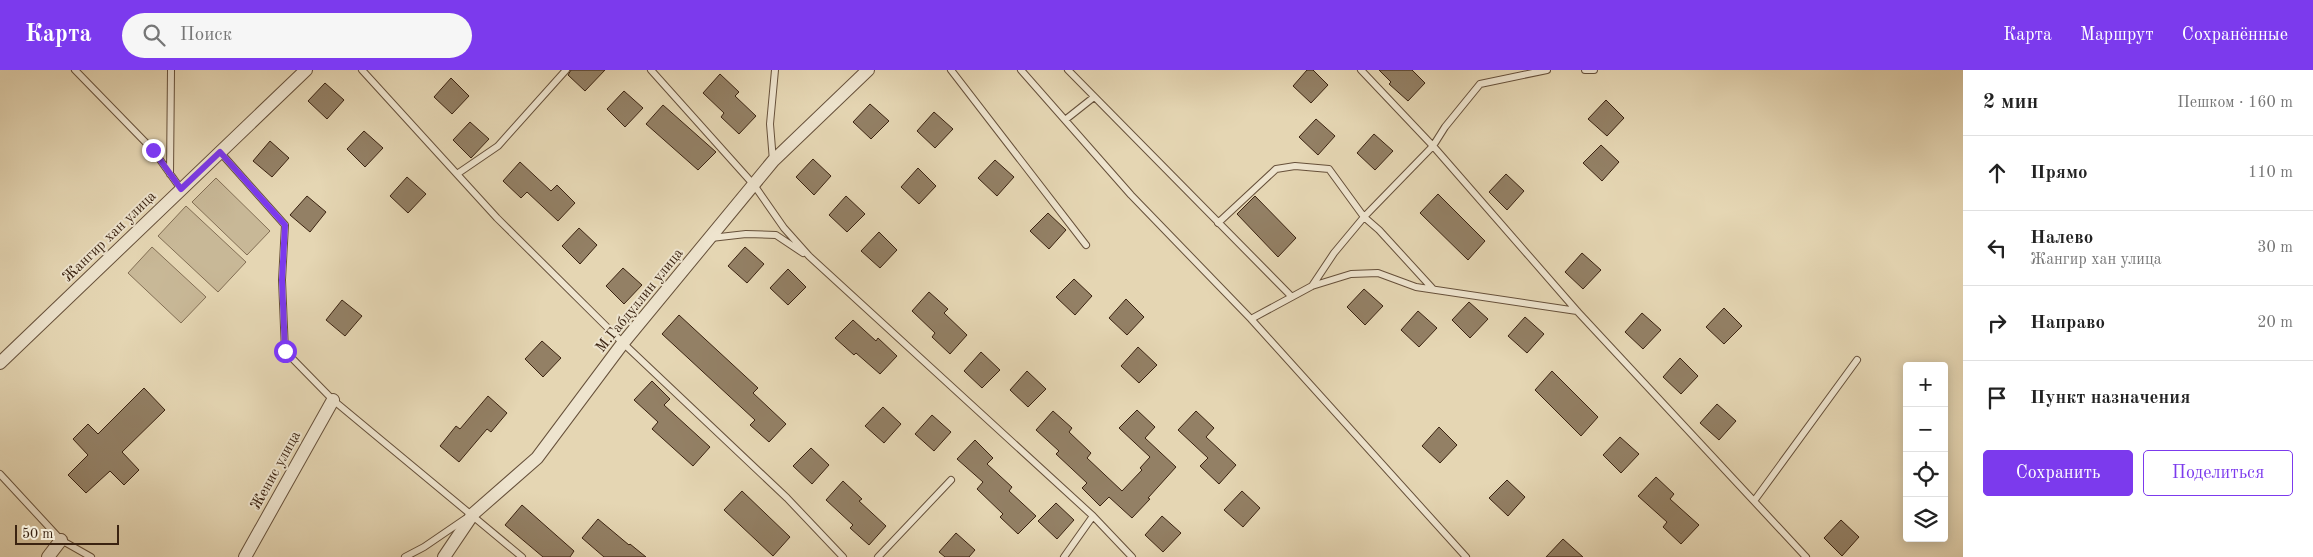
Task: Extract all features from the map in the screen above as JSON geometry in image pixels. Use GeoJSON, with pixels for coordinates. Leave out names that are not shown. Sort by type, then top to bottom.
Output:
{"type":"FeatureCollection","features":[{"type":"Feature","properties":{"kind":"street","name":"Жангир хан улица"},"geometry":{"type":"LineString","coordinates":[[0,362],[306,70]]}},
{"type":"Feature","properties":{"kind":"street","name":"М.Габдуллин улица"},"geometry":{"type":"LineString","coordinates":[[444,557],[473,514],[537,458],[623,344],[773,161],[868,70]]}},
{"type":"Feature","properties":{"kind":"street","name":"Женис улица"},"geometry":{"type":"LineString","coordinates":[[245,557],[334,400]]}},
{"type":"Feature","properties":{"kind":"street"},"geometry":{"type":"LineString","coordinates":[[48,557],[62,540]]}},
{"type":"Feature","properties":{"kind":"lane"},"geometry":{"type":"LineString","coordinates":[[75,70],[153,150],[181,189]]}},
{"type":"Feature","properties":{"kind":"lane"},"geometry":{"type":"LineString","coordinates":[[170,174],[171,70]]}},
{"type":"Feature","properties":{"kind":"lane"},"geometry":{"type":"LineString","coordinates":[[362,70],[497,218],[623,344],[787,498],[843,557]]}},
{"type":"Feature","properties":{"kind":"lane"},"geometry":{"type":"LineString","coordinates":[[457,174],[498,146],[566,70]]}},
{"type":"Feature","properties":{"kind":"lane"},"geometry":{"type":"LineString","coordinates":[[651,70],[754,185],[784,228],[809,256],[1093,516],[1132,557]]}},
{"type":"Feature","properties":{"kind":"lane"},"geometry":{"type":"LineString","coordinates":[[773,161],[770,124],[775,70]]}},
{"type":"Feature","properties":{"kind":"lane"},"geometry":{"type":"LineString","coordinates":[[951,70],[1086,245]]}},
{"type":"Feature","properties":{"kind":"lane"},"geometry":{"type":"LineString","coordinates":[[1021,70],[1131,195],[1251,319],[1466,557]]}},
{"type":"Feature","properties":{"kind":"lane"},"geometry":{"type":"LineString","coordinates":[[1068,70],[1290,296]]}},
{"type":"Feature","properties":{"kind":"lane"},"geometry":{"type":"LineString","coordinates":[[1361,70],[1433,146],[1577,310],[1806,557]]}},
{"type":"Feature","properties":{"kind":"lane"},"geometry":{"type":"LineString","coordinates":[[1312,286],[1334,253],[1364,217],[1433,146],[1480,84],[1548,70]]}},
{"type":"Feature","properties":{"kind":"lane"},"geometry":{"type":"LineString","coordinates":[[1585,70],[1594,70]]}},
{"type":"Feature","properties":{"kind":"lane"},"geometry":{"type":"LineString","coordinates":[[1065,120],[1094,97]]}},
{"type":"Feature","properties":{"kind":"lane"},"geometry":{"type":"LineString","coordinates":[[220,152],[285,225],[282,280],[285,351],[334,400],[473,514],[522,557]]}},
{"type":"Feature","properties":{"kind":"lane"},"geometry":{"type":"LineString","coordinates":[[1218,223],[1276,169],[1295,166],[1329,169],[1364,217],[1379,230],[1433,289]]}},
{"type":"Feature","properties":{"kind":"lane"},"geometry":{"type":"LineString","coordinates":[[710,238],[746,234],[776,236],[809,256]]}},
{"type":"Feature","properties":{"kind":"lane"},"geometry":{"type":"LineString","coordinates":[[1251,319],[1290,296],[1312,286],[1351,274],[1378,273],[1416,287],[1577,310]]}},
{"type":"Feature","properties":{"kind":"lane"},"geometry":{"type":"LineString","coordinates":[[1754,501],[1857,360]]}},
{"type":"Feature","properties":{"kind":"lane"},"geometry":{"type":"LineString","coordinates":[[0,474],[62,540],[91,557]]}},
{"type":"Feature","properties":{"kind":"lane"},"geometry":{"type":"LineString","coordinates":[[878,557],[951,480]]}},
{"type":"Feature","properties":{"kind":"lane"},"geometry":{"type":"LineString","coordinates":[[405,557],[424,547],[473,514]]}},
{"type":"Feature","properties":{"kind":"lane"},"geometry":{"type":"LineString","coordinates":[[1064,557],[1093,516]]}},
{"type":"Feature","properties":{"kind":"shaded area"},"geometry":{"type":"Polygon","coordinates":[[[216,178],[270,231],[247,255],[192,202],[216,178]]]}},
{"type":"Feature","properties":{"kind":"shaded area"},"geometry":{"type":"Polygon","coordinates":[[[186,206],[246,262],[218,292],[158,236],[186,206]]]}},
{"type":"Feature","properties":{"kind":"shaded area"},"geometry":{"type":"Polygon","coordinates":[[[152,247],[206,297],[181,323],[128,273],[152,247]]]}},
{"type":"Feature","properties":{"kind":"building"},"geometry":{"type":"Polygon","coordinates":[[[571,70],[605,70],[585,91],[568,75],[571,70]]]}},
{"type":"Feature","properties":{"kind":"building"},"geometry":{"type":"Polygon","coordinates":[[[1307,70],[1313,70],[1328,85],[1311,103],[1293,86],[1307,70]]]}},
{"type":"Feature","properties":{"kind":"building"},"geometry":{"type":"Polygon","coordinates":[[[1379,70],[1412,70],[1425,83],[1408,101],[1389,84],[1391,82],[1379,70]]]}},
{"type":"Feature","properties":{"kind":"building"},"geometry":{"type":"Polygon","coordinates":[[[720,74],[739,92],[735,96],[756,116],[739,134],[721,117],[724,113],[703,93],[720,74]]]}},
{"type":"Feature","properties":{"kind":"building"},"geometry":{"type":"Polygon","coordinates":[[[451,78],[469,96],[452,114],[434,97],[451,78]]]}},
{"type":"Feature","properties":{"kind":"building"},"geometry":{"type":"Polygon","coordinates":[[[325,83],[344,100],[327,119],[308,101],[325,83]]]}},
{"type":"Feature","properties":{"kind":"building"},"geometry":{"type":"Polygon","coordinates":[[[624,91],[643,108],[625,127],[607,109],[624,91]]]}},
{"type":"Feature","properties":{"kind":"building"},"geometry":{"type":"Polygon","coordinates":[[[1606,100],[1624,118],[1607,136],[1588,119],[1606,100]]]}},
{"type":"Feature","properties":{"kind":"building"},"geometry":{"type":"Polygon","coordinates":[[[870,104],[889,121],[871,139],[853,122],[870,104]]]}},
{"type":"Feature","properties":{"kind":"building"},"geometry":{"type":"Polygon","coordinates":[[[663,105],[716,152],[698,170],[646,124],[663,105]]]}},
{"type":"Feature","properties":{"kind":"building"},"geometry":{"type":"Polygon","coordinates":[[[934,112],[953,129],[935,148],[917,131],[934,112]]]}},
{"type":"Feature","properties":{"kind":"building"},"geometry":{"type":"Polygon","coordinates":[[[1316,119],[1335,136],[1318,155],[1299,137],[1316,119]]]}},
{"type":"Feature","properties":{"kind":"building"},"geometry":{"type":"Polygon","coordinates":[[[470,122],[489,139],[471,158],[453,140],[470,122]]]}},
{"type":"Feature","properties":{"kind":"building"},"geometry":{"type":"Polygon","coordinates":[[[364,131],[383,148],[365,167],[347,149],[364,131]]]}},
{"type":"Feature","properties":{"kind":"building"},"geometry":{"type":"Polygon","coordinates":[[[1374,134],[1393,151],[1375,170],[1357,153],[1374,134]]]}},
{"type":"Feature","properties":{"kind":"building"},"geometry":{"type":"Polygon","coordinates":[[[270,141],[289,158],[272,177],[253,161],[270,141]]]}},
{"type":"Feature","properties":{"kind":"building"},"geometry":{"type":"Polygon","coordinates":[[[1601,145],[1619,162],[1602,181],[1583,163],[1601,145]]]}},
{"type":"Feature","properties":{"kind":"building"},"geometry":{"type":"Polygon","coordinates":[[[813,159],[831,176],[814,195],[796,177],[813,159]]]}},
{"type":"Feature","properties":{"kind":"building"},"geometry":{"type":"Polygon","coordinates":[[[995,160],[1014,177],[997,196],[978,178],[995,160]]]}},
{"type":"Feature","properties":{"kind":"building"},"geometry":{"type":"Polygon","coordinates":[[[520,162],[551,191],[557,185],[575,203],[558,221],[527,192],[521,198],[503,181],[520,162]]]}},
{"type":"Feature","properties":{"kind":"building"},"geometry":{"type":"Polygon","coordinates":[[[918,168],[936,186],[919,204],[901,187],[918,168]]]}},
{"type":"Feature","properties":{"kind":"building"},"geometry":{"type":"Polygon","coordinates":[[[1506,174],[1524,191],[1507,210],[1489,192],[1506,174]]]}},
{"type":"Feature","properties":{"kind":"building"},"geometry":{"type":"Polygon","coordinates":[[[407,177],[426,194],[408,213],[390,196],[407,177]]]}},
{"type":"Feature","properties":{"kind":"building"},"geometry":{"type":"Polygon","coordinates":[[[1438,194],[1485,241],[1468,260],[1420,213],[1438,194]]]}},
{"type":"Feature","properties":{"kind":"building"},"geometry":{"type":"Polygon","coordinates":[[[307,196],[326,212],[310,232],[290,215],[307,196]]]}},
{"type":"Feature","properties":{"kind":"building"},"geometry":{"type":"Polygon","coordinates":[[[846,196],[865,214],[847,232],[829,215],[846,196]]]}},
{"type":"Feature","properties":{"kind":"building"},"geometry":{"type":"Polygon","coordinates":[[[1255,196],[1296,238],[1278,257],[1237,214],[1255,196]]]}},
{"type":"Feature","properties":{"kind":"building"},"geometry":{"type":"Polygon","coordinates":[[[1048,213],[1066,230],[1049,249],[1030,231],[1048,213]]]}},
{"type":"Feature","properties":{"kind":"building"},"geometry":{"type":"Polygon","coordinates":[[[579,228],[597,245],[580,264],[562,246],[579,228]]]}},
{"type":"Feature","properties":{"kind":"building"},"geometry":{"type":"Polygon","coordinates":[[[879,232],[897,250],[880,268],[861,251],[879,232]]]}},
{"type":"Feature","properties":{"kind":"building"},"geometry":{"type":"Polygon","coordinates":[[[745,247],[764,264],[747,283],[728,266],[745,247]]]}},
{"type":"Feature","properties":{"kind":"building"},"geometry":{"type":"Polygon","coordinates":[[[1582,253],[1601,270],[1583,289],[1565,272],[1582,253]]]}},
{"type":"Feature","properties":{"kind":"building"},"geometry":{"type":"Polygon","coordinates":[[[623,268],[642,285],[624,304],[606,286],[623,268]]]}},
{"type":"Feature","properties":{"kind":"building"},"geometry":{"type":"Polygon","coordinates":[[[788,269],[806,287],[788,305],[770,288],[788,269]]]}},
{"type":"Feature","properties":{"kind":"building"},"geometry":{"type":"Polygon","coordinates":[[[1074,279],[1092,296],[1075,315],[1056,297],[1074,279]]]}},
{"type":"Feature","properties":{"kind":"building"},"geometry":{"type":"Polygon","coordinates":[[[1364,289],[1383,306],[1365,325],[1347,307],[1364,289]]]}},
{"type":"Feature","properties":{"kind":"building"},"geometry":{"type":"Polygon","coordinates":[[[929,292],[948,309],[944,313],[967,335],[950,354],[932,337],[935,333],[912,311],[929,292]]]}},
{"type":"Feature","properties":{"kind":"building"},"geometry":{"type":"Polygon","coordinates":[[[1126,299],[1144,317],[1127,335],[1109,318],[1126,299]]]}},
{"type":"Feature","properties":{"kind":"building"},"geometry":{"type":"Polygon","coordinates":[[[342,300],[362,316],[345,336],[326,320],[342,300]]]}},
{"type":"Feature","properties":{"kind":"building"},"geometry":{"type":"Polygon","coordinates":[[[1469,302],[1488,319],[1470,338],[1452,320],[1469,302]]]}},
{"type":"Feature","properties":{"kind":"building"},"geometry":{"type":"Polygon","coordinates":[[[1724,308],[1742,326],[1724,344],[1706,327],[1724,308]]]}},
{"type":"Feature","properties":{"kind":"building"},"geometry":{"type":"Polygon","coordinates":[[[1418,311],[1437,328],[1419,347],[1401,330],[1418,311]]]}},
{"type":"Feature","properties":{"kind":"building"},"geometry":{"type":"Polygon","coordinates":[[[1642,313],[1661,330],[1643,349],[1625,332],[1642,313]]]}},
{"type":"Feature","properties":{"kind":"building"},"geometry":{"type":"Polygon","coordinates":[[[679,315],[758,388],[753,393],[786,424],[769,442],[750,425],[755,420],[662,334],[679,315]]]}},
{"type":"Feature","properties":{"kind":"building"},"geometry":{"type":"Polygon","coordinates":[[[1525,317],[1544,334],[1527,353],[1508,336],[1525,317]]]}},
{"type":"Feature","properties":{"kind":"building"},"geometry":{"type":"Polygon","coordinates":[[[853,320],[876,341],[878,338],[897,356],[880,374],[835,338],[853,320]]]}},
{"type":"Feature","properties":{"kind":"building"},"geometry":{"type":"Polygon","coordinates":[[[542,341],[561,358],[543,377],[525,359],[542,341]]]}},
{"type":"Feature","properties":{"kind":"building"},"geometry":{"type":"Polygon","coordinates":[[[1138,347],[1157,365],[1139,383],[1121,366],[1138,347]]]}},
{"type":"Feature","properties":{"kind":"building"},"geometry":{"type":"Polygon","coordinates":[[[981,352],[1000,370],[982,388],[964,371],[981,352]]]}},
{"type":"Feature","properties":{"kind":"building"},"geometry":{"type":"Polygon","coordinates":[[[1680,358],[1698,376],[1681,394],[1663,377],[1680,358]]]}},
{"type":"Feature","properties":{"kind":"building"},"geometry":{"type":"Polygon","coordinates":[[[1027,371],[1046,389],[1028,407],[1010,390],[1027,371]]]}},
{"type":"Feature","properties":{"kind":"building"},"geometry":{"type":"Polygon","coordinates":[[[1552,371],[1598,417],[1581,436],[1535,390],[1552,371]]]}},
{"type":"Feature","properties":{"kind":"building"},"geometry":{"type":"Polygon","coordinates":[[[652,381],[670,399],[664,405],[710,447],[693,466],[652,429],[658,422],[634,400],[652,381]]]}},
{"type":"Feature","properties":{"kind":"building"},"geometry":{"type":"Polygon","coordinates":[[[144,388],[165,410],[122,452],[139,470],[124,485],[110,471],[86,493],[68,475],[88,455],[73,439],[88,424],[98,434],[144,388]]]}},
{"type":"Feature","properties":{"kind":"building"},"geometry":{"type":"Polygon","coordinates":[[[488,396],[507,413],[491,432],[487,429],[459,462],[440,446],[456,426],[460,429],[488,396]]]}},
{"type":"Feature","properties":{"kind":"building"},"geometry":{"type":"Polygon","coordinates":[[[1717,404],[1736,421],[1719,440],[1700,423],[1717,404]]]}},
{"type":"Feature","properties":{"kind":"building"},"geometry":{"type":"Polygon","coordinates":[[[883,407],[901,424],[884,443],[865,426],[883,407]]]}},
{"type":"Feature","properties":{"kind":"building"},"geometry":{"type":"Polygon","coordinates":[[[1137,410],[1155,427],[1145,438],[1176,467],[1132,518],[1109,497],[1100,506],[1082,488],[1087,483],[1056,454],[1059,451],[1036,430],[1053,411],[1072,428],[1069,432],[1091,453],[1087,458],[1122,491],[1142,470],[1140,468],[1150,457],[1119,428],[1137,410]]]}},
{"type":"Feature","properties":{"kind":"building"},"geometry":{"type":"Polygon","coordinates":[[[1196,411],[1214,428],[1206,437],[1236,465],[1219,484],[1200,466],[1208,458],[1178,430],[1196,411]]]}},
{"type":"Feature","properties":{"kind":"building"},"geometry":{"type":"Polygon","coordinates":[[[932,415],[951,432],[934,451],[915,434],[932,415]]]}},
{"type":"Feature","properties":{"kind":"building"},"geometry":{"type":"Polygon","coordinates":[[[1439,427],[1457,445],[1440,463],[1422,446],[1439,427]]]}},
{"type":"Feature","properties":{"kind":"building"},"geometry":{"type":"Polygon","coordinates":[[[1620,437],[1639,454],[1621,473],[1603,455],[1620,437]]]}},
{"type":"Feature","properties":{"kind":"building"},"geometry":{"type":"Polygon","coordinates":[[[975,440],[993,458],[987,464],[1012,487],[1009,491],[1036,516],[1018,534],[1000,517],[1003,514],[977,489],[983,482],[957,459],[975,440]]]}},
{"type":"Feature","properties":{"kind":"building"},"geometry":{"type":"Polygon","coordinates":[[[811,448],[829,465],[812,484],[793,466],[811,448]]]}},
{"type":"Feature","properties":{"kind":"building"},"geometry":{"type":"Polygon","coordinates":[[[1656,477],[1674,494],[1670,499],[1699,525],[1681,544],[1663,527],[1667,522],[1638,496],[1656,477]]]}},
{"type":"Feature","properties":{"kind":"building"},"geometry":{"type":"Polygon","coordinates":[[[1507,480],[1525,497],[1508,516],[1489,498],[1507,480]]]}},
{"type":"Feature","properties":{"kind":"building"},"geometry":{"type":"Polygon","coordinates":[[[843,481],[862,499],[859,501],[886,526],[869,545],[850,528],[853,525],[826,500],[843,481]]]}},
{"type":"Feature","properties":{"kind":"building"},"geometry":{"type":"Polygon","coordinates":[[[742,491],[790,537],[773,556],[724,510],[742,491]]]}},
{"type":"Feature","properties":{"kind":"building"},"geometry":{"type":"Polygon","coordinates":[[[1242,491],[1260,508],[1243,527],[1224,510],[1242,491]]]}},
{"type":"Feature","properties":{"kind":"building"},"geometry":{"type":"Polygon","coordinates":[[[1056,503],[1074,520],[1057,539],[1038,521],[1056,503]]]}},
{"type":"Feature","properties":{"kind":"building"},"geometry":{"type":"Polygon","coordinates":[[[522,505],[574,551],[570,557],[543,557],[505,525],[522,505]]]}},
{"type":"Feature","properties":{"kind":"building"},"geometry":{"type":"Polygon","coordinates":[[[1162,516],[1181,533],[1163,552],[1145,535],[1162,516]]]}},
{"type":"Feature","properties":{"kind":"building"},"geometry":{"type":"Polygon","coordinates":[[[598,519],[646,557],[604,557],[582,538],[598,519]]]}},
{"type":"Feature","properties":{"kind":"building"},"geometry":{"type":"Polygon","coordinates":[[[1841,520],[1859,537],[1842,556],[1824,538],[1841,520]]]}},
{"type":"Feature","properties":{"kind":"building"},"geometry":{"type":"Polygon","coordinates":[[[956,533],[975,550],[969,557],[945,557],[939,552],[956,533]]]}},
{"type":"Feature","properties":{"kind":"building"},"geometry":{"type":"Polygon","coordinates":[[[1563,539],[1583,557],[1546,557],[1563,539]]]}},
{"type":"Feature","properties":{"kind":"route"},"geometry":{"type":"LineString","coordinates":[[153,150],[181,189],[220,152],[285,225],[282,280],[285,351]]}}]}
